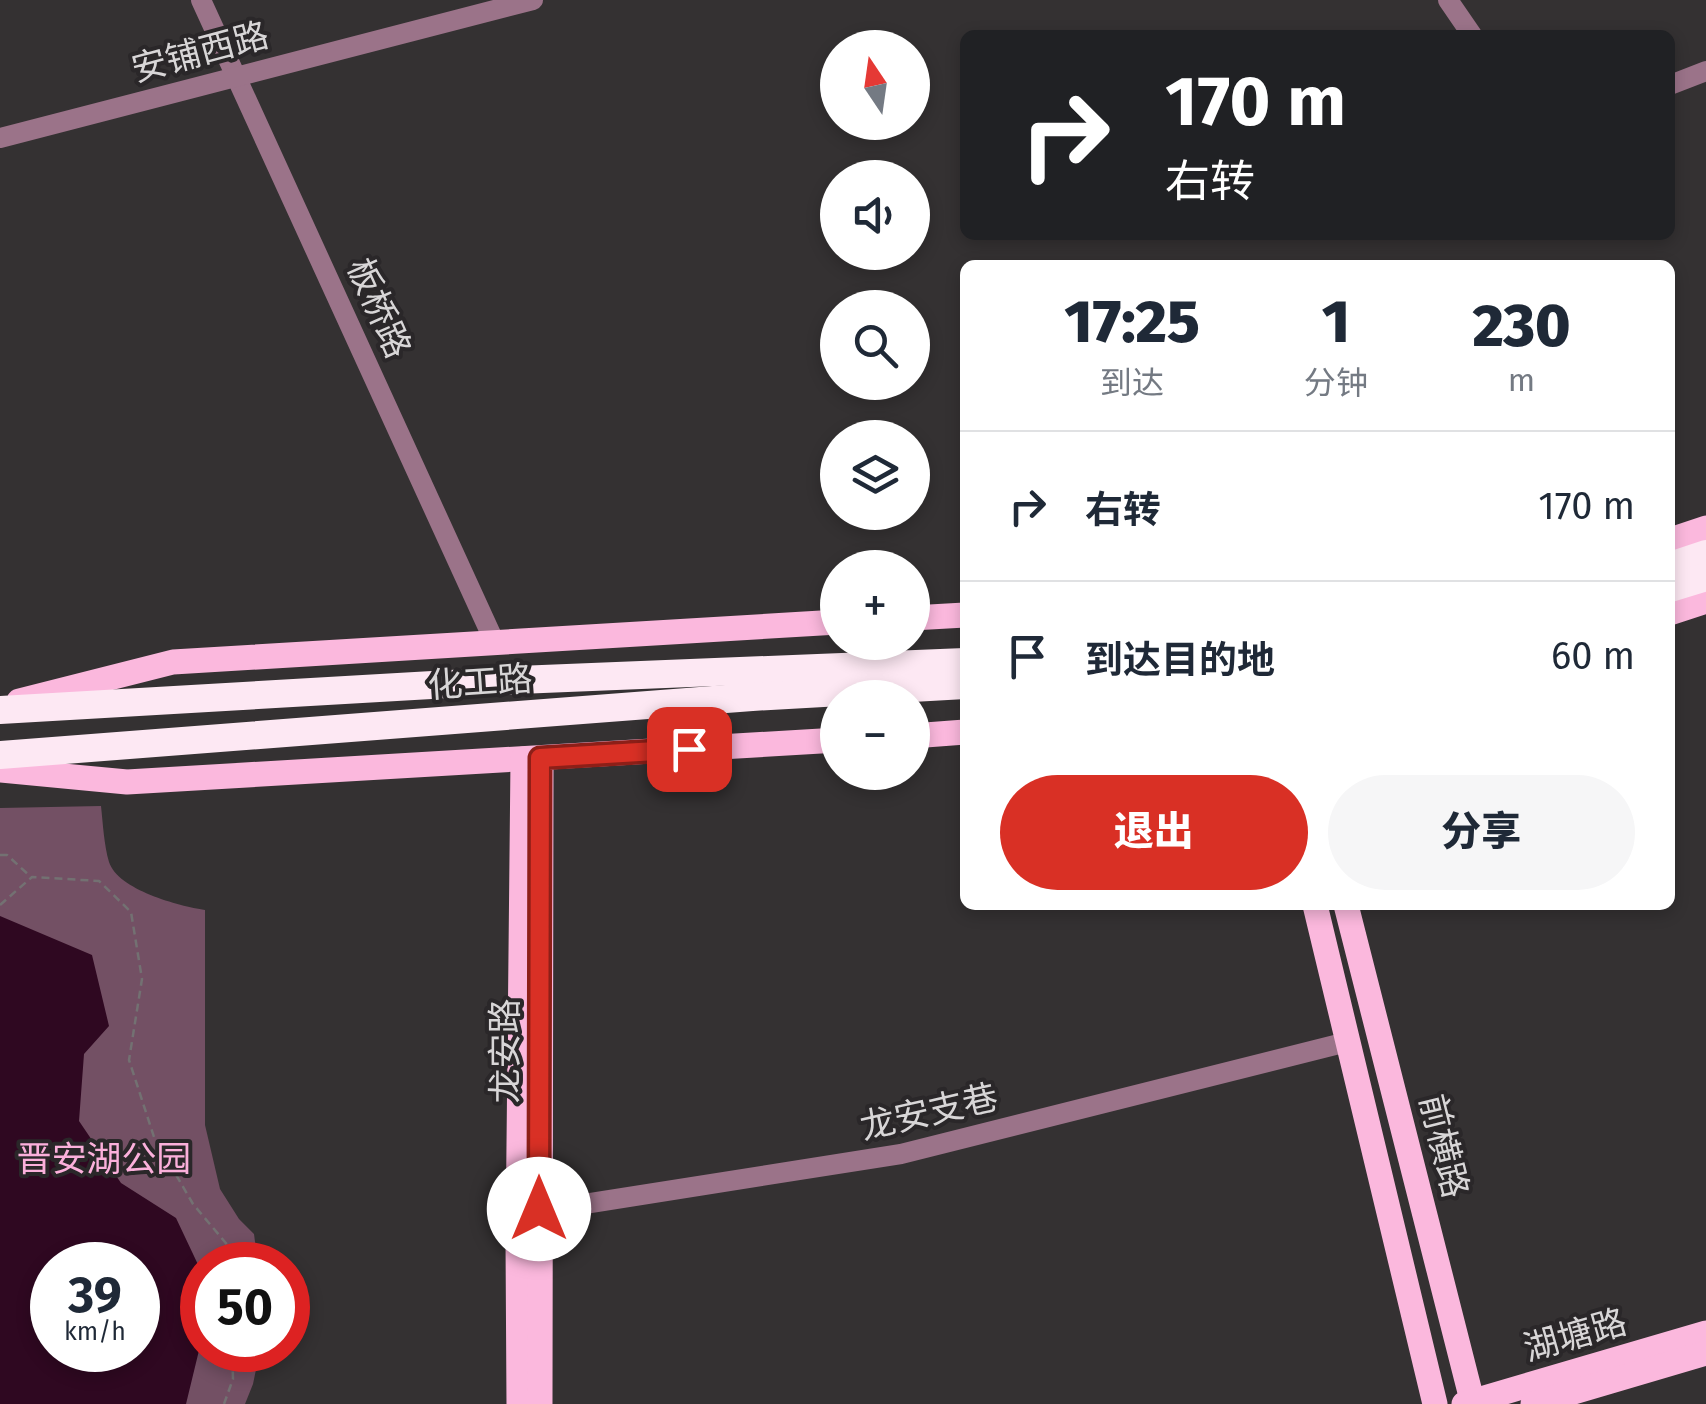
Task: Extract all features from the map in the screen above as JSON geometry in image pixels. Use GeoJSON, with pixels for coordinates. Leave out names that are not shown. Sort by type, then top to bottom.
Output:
{"type":"FeatureCollection","features":[{"type":"Feature","properties":{"kind":"highway"},"geometry":{"type":"LineString","coordinates":[[1675,564],[1706,554]]}},
{"type":"Feature","properties":{"kind":"highway"},"geometry":{"type":"LineString","coordinates":[[1680,606],[1706,577]]}},
{"type":"Feature","properties":{"kind":"highway","name":"化工路"},"geometry":{"type":"LineString","coordinates":[[0,708],[518,680],[960,662]]}},
{"type":"Feature","properties":{"kind":"highway","name":"化工路"},"geometry":{"type":"LineString","coordinates":[[0,755],[752,697],[960,685]]}},
{"type":"Feature","properties":{"kind":"main road"},"geometry":{"type":"LineString","coordinates":[[1675,538],[1706,528]]}},
{"type":"Feature","properties":{"kind":"main road"},"geometry":{"type":"LineString","coordinates":[[930,617],[960,615]]}},
{"type":"Feature","properties":{"kind":"main road","name":"化工路"},"geometry":{"type":"LineString","coordinates":[[0,708],[172,662],[820,623]]}},
{"type":"Feature","properties":{"kind":"main road"},"geometry":{"type":"LineString","coordinates":[[930,735],[960,732]]}},
{"type":"Feature","properties":{"kind":"main road"},"geometry":{"type":"LineString","coordinates":[[0,770],[127,782],[820,741]]}},
{"type":"Feature","properties":{"kind":"main road","name":"龙安路"},"geometry":{"type":"LineString","coordinates":[[520,1404],[529,1210],[532,759]]}},
{"type":"Feature","properties":{"kind":"main road","name":"前横路"},"geometry":{"type":"LineString","coordinates":[[1315,910],[1434,1404]]}},
{"type":"Feature","properties":{"kind":"main road","name":"前横路"},"geometry":{"type":"LineString","coordinates":[[1347,910],[1470,1403]]}},
{"type":"Feature","properties":{"kind":"main road","name":"龙安路"},"geometry":{"type":"LineString","coordinates":[[529,1210],[540,1404]]}},
{"type":"Feature","properties":{"kind":"main road","name":"湖塘路"},"geometry":{"type":"LineString","coordinates":[[1470,1403],[1706,1333]]}},
{"type":"Feature","properties":{"kind":"main road","name":"湖塘路"},"geometry":{"type":"LineString","coordinates":[[1533,1404],[1706,1353]]}},
{"type":"Feature","properties":{"kind":"street","name":"板桥路"},"geometry":{"type":"LineString","coordinates":[[201,0],[496,643]]}},
{"type":"Feature","properties":{"kind":"street","name":"安铺西路"},"geometry":{"type":"LineString","coordinates":[[0,138],[534,0]]}},
{"type":"Feature","properties":{"kind":"street"},"geometry":{"type":"LineString","coordinates":[[1448,0],[1469,30]]}},
{"type":"Feature","properties":{"kind":"street"},"geometry":{"type":"LineString","coordinates":[[1675,83],[1706,71]]}},
{"type":"Feature","properties":{"kind":"street","name":"龙安支巷"},"geometry":{"type":"LineString","coordinates":[[529,1210],[900,1154],[1347,1042]]}},
{"type":"Feature","properties":{"kind":"path"},"geometry":{"type":"LineString","coordinates":[[0,854],[32,877],[100,881],[131,912],[142,979],[129,1060],[154,1137],[192,1204],[225,1242]]}},
{"type":"Feature","properties":{"kind":"path"},"geometry":{"type":"LineString","coordinates":[[0,905],[32,877]]}},
{"type":"Feature","properties":{"kind":"path"},"geometry":{"type":"LineString","coordinates":[[224,1404],[233,1372]]}},
{"type":"Feature","properties":{"kind":"green space","name":"晋安湖公园"},"geometry":{"type":"Polygon","coordinates":[[[101,806],[109,862],[124,881],[151,895],[205,910],[205,1125],[220,1189],[254,1234],[255,1242],[180,1242],[180,1372],[255,1372],[245,1404],[0,1404],[0,808],[101,806]]]}},
{"type":"Feature","properties":{"kind":"shaded area"},"geometry":{"type":"Polygon","coordinates":[[[0,916],[92,955],[109,1026],[84,1054],[79,1121],[121,1183],[176,1218],[187,1242],[180,1242],[180,1372],[194,1372],[186,1404],[0,1404],[0,916]]]}},
{"type":"Feature","properties":{"kind":"route"},"geometry":{"type":"LineString","coordinates":[[539,1209],[540,758],[689,749]]}}]}
